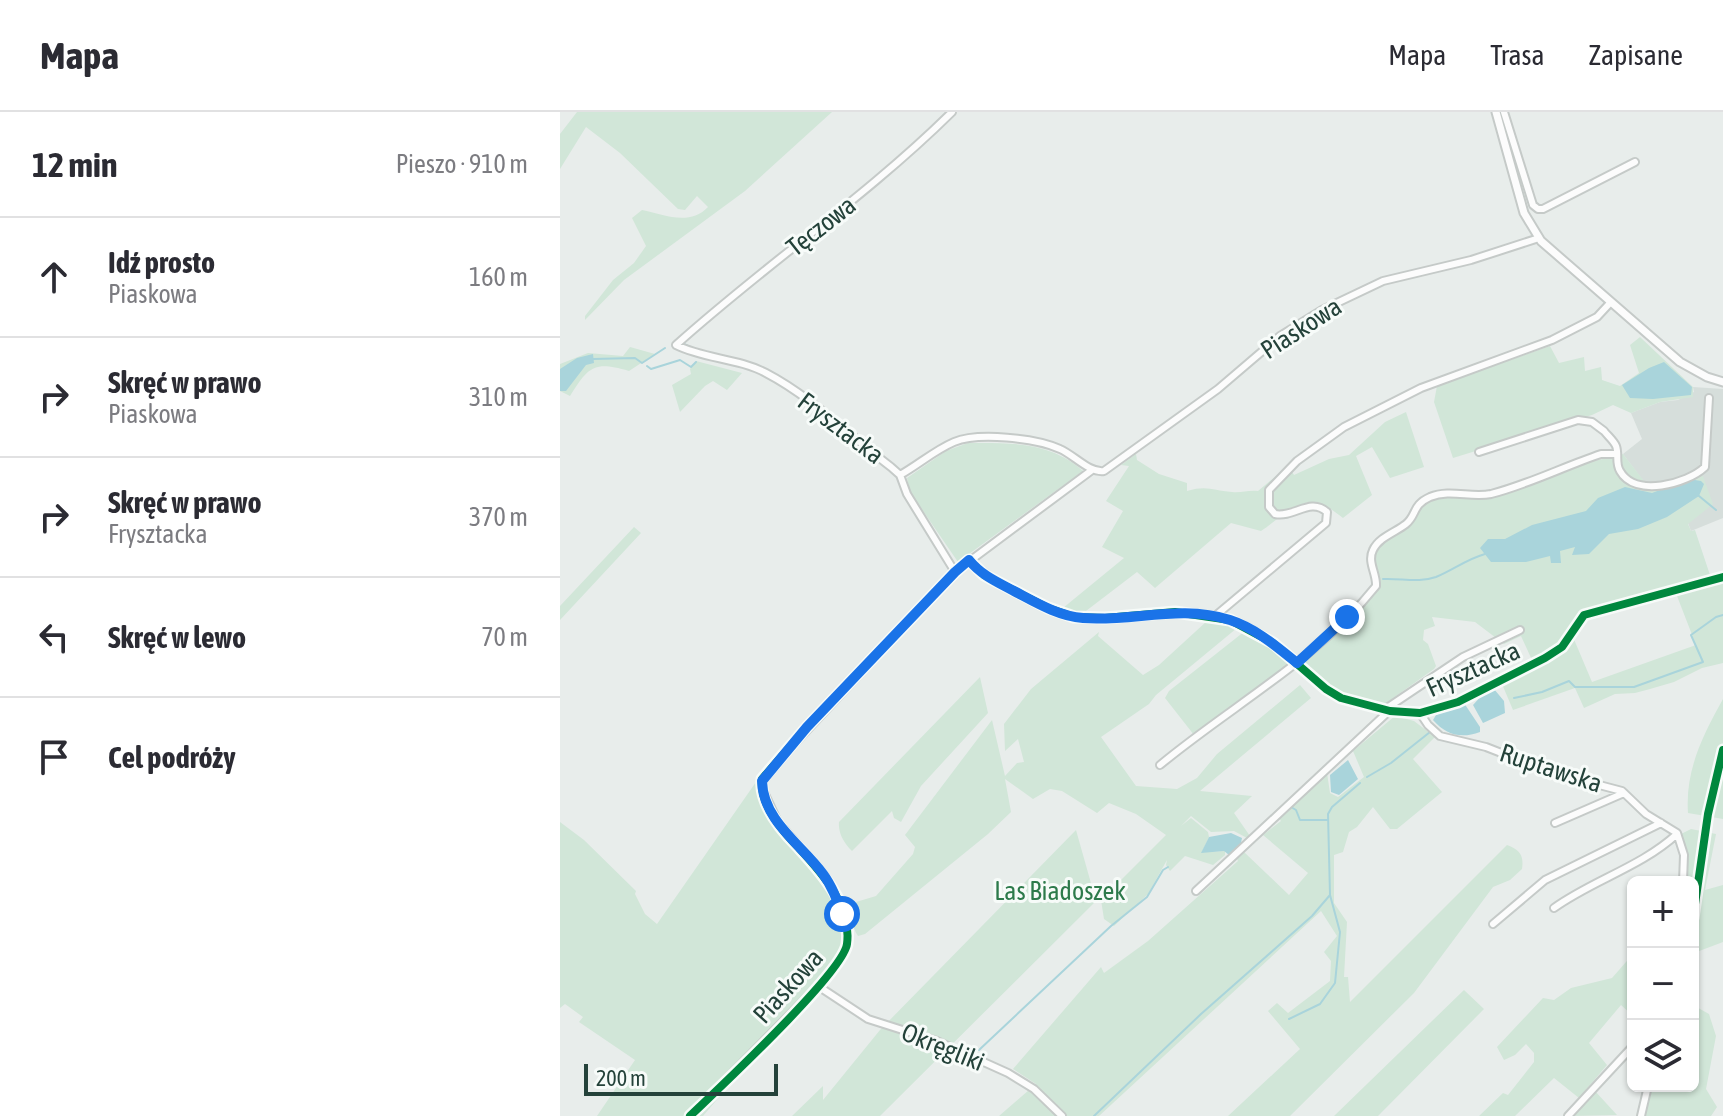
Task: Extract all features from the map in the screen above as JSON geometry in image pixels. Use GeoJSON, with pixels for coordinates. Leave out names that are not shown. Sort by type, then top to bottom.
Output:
{"type":"FeatureCollection","features":[{"type":"Feature","properties":{"kind":"street","name":"Tęczowa"},"geometry":{"type":"LineString","coordinates":[[676,345],[794,245],[877,182],[952,112]]}},
{"type":"Feature","properties":{"kind":"street"},"geometry":{"type":"LineString","coordinates":[[1496,112],[1524,213],[1539,238],[1680,362],[1723,382]]}},
{"type":"Feature","properties":{"kind":"street"},"geometry":{"type":"LineString","coordinates":[[1504,112],[1533,206],[1538,209],[1635,162]]}},
{"type":"Feature","properties":{"kind":"street","name":"Piaskowa"},"geometry":{"type":"LineString","coordinates":[[690,1116],[818,986],[846,950],[844,920],[825,876],[778,822],[764,795],[762,781],[807,727],[955,572],[1092,470],[1100,472],[1108,468],[1218,389],[1280,336],[1322,310],[1383,281],[1471,260],[1539,238]]}},
{"type":"Feature","properties":{"kind":"street"},"geometry":{"type":"LineString","coordinates":[[1214,617],[1326,523],[1328,515],[1320,507],[1309,506],[1278,515],[1272,512],[1267,501],[1269,490],[1281,475],[1314,448],[1344,427],[1421,388],[1541,345],[1581,326],[1597,317],[1610,303]]}},
{"type":"Feature","properties":{"kind":"street","name":"Frysztacka"},"geometry":{"type":"LineString","coordinates":[[676,345],[769,375],[820,409],[900,475],[907,494],[955,572]]}},
{"type":"Feature","properties":{"kind":"street"},"geometry":{"type":"LineString","coordinates":[[1479,452],[1578,420],[1592,422],[1616,445],[1618,468],[1628,481],[1638,485],[1660,486],[1701,471],[1706,462],[1709,398]]}},
{"type":"Feature","properties":{"kind":"street"},"geometry":{"type":"LineString","coordinates":[[900,475],[955,441],[984,438],[1050,445],[1070,454],[1092,470]]}},
{"type":"Feature","properties":{"kind":"street"},"geometry":{"type":"LineString","coordinates":[[1160,765],[1297,663],[1374,589],[1377,580],[1371,565],[1373,549],[1410,521],[1420,502],[1432,496],[1453,493],[1489,494],[1601,454],[1617,454]]}},
{"type":"Feature","properties":{"kind":"street","name":"Frysztacka"},"geometry":{"type":"LineString","coordinates":[[969,560],[984,575],[1048,608],[1074,617],[1175,612],[1214,617],[1248,628],[1273,643],[1333,694],[1365,706],[1420,713],[1458,702],[1545,658],[1562,647],[1584,615],[1723,577]]}},
{"type":"Feature","properties":{"kind":"street"},"geometry":{"type":"LineString","coordinates":[[1196,891],[1387,710],[1463,657],[1520,630]]}},
{"type":"Feature","properties":{"kind":"street","name":"Ruptawska"},"geometry":{"type":"LineString","coordinates":[[1420,713],[1440,736],[1486,747],[1550,772],[1624,793],[1646,814],[1677,834]]}},
{"type":"Feature","properties":{"kind":"street"},"geometry":{"type":"LineString","coordinates":[[1555,823],[1624,793]]}},
{"type":"Feature","properties":{"kind":"street"},"geometry":{"type":"LineString","coordinates":[[1493,924],[1545,880],[1661,823]]}},
{"type":"Feature","properties":{"kind":"street"},"geometry":{"type":"LineString","coordinates":[[1554,908],[1569,897],[1658,852],[1677,834],[1684,855],[1683,876]]}},
{"type":"Feature","properties":{"kind":"street","name":"Okręgliki"},"geometry":{"type":"LineString","coordinates":[[818,986],[868,1019],[937,1041],[1008,1073],[1034,1089],[1062,1116]]}},
{"type":"Feature","properties":{"kind":"street"},"geometry":{"type":"LineString","coordinates":[[1568,1116],[1627,1052]]}},
{"type":"Feature","properties":{"kind":"street"},"geometry":{"type":"LineString","coordinates":[[1641,1116],[1647,1092]]}},
{"type":"Feature","properties":{"kind":"shaded area"},"geometry":{"type":"Polygon","coordinates":[[[1693,387],[1723,389],[1723,518],[1691,531],[1688,523],[1692,477],[1651,491],[1623,454],[1642,439],[1631,413],[1660,402],[1678,400],[1694,392],[1693,387]]]}},
{"type":"Feature","properties":{"kind":"green space"},"geometry":{"type":"Polygon","coordinates":[[[577,112],[832,112],[745,191],[624,280],[585,320],[613,280],[634,263],[646,246],[632,218],[642,210],[684,218],[701,213],[708,207],[697,196],[685,210],[678,209],[620,153],[586,127],[560,169],[560,134],[577,112]]]}},
{"type":"Feature","properties":{"kind":"green space"},"geometry":{"type":"Polygon","coordinates":[[[1640,337],[1693,387],[1693,397],[1660,402],[1631,413],[1613,405],[1592,415],[1453,458],[1434,402],[1437,386],[1550,346],[1559,363],[1584,357],[1585,371],[1601,367],[1602,380],[1620,386],[1639,373],[1630,345],[1640,337]]]}},
{"type":"Feature","properties":{"kind":"green space"},"geometry":{"type":"Polygon","coordinates":[[[630,347],[655,354],[629,371],[608,366],[594,368],[582,378],[570,396],[560,391],[560,364],[588,353],[623,356],[630,347]]]}},
{"type":"Feature","properties":{"kind":"green space"},"geometry":{"type":"Polygon","coordinates":[[[696,361],[742,373],[727,390],[713,381],[705,386],[680,412],[672,385],[691,374],[690,369],[696,361]]]}},
{"type":"Feature","properties":{"kind":"green space"},"geometry":{"type":"Polygon","coordinates":[[[1406,412],[1424,467],[1390,478],[1372,447],[1356,456],[1372,495],[1343,518],[1323,504],[1312,502],[1289,511],[1261,531],[1231,523],[1155,588],[1137,572],[1082,614],[1063,608],[1124,558],[1102,547],[1123,511],[1106,501],[1129,466],[1121,465],[1136,454],[1137,460],[1159,474],[1187,483],[1187,491],[1205,488],[1258,491],[1288,466],[1294,475],[1329,459],[1349,455],[1385,422],[1406,412]]]}},
{"type":"Feature","properties":{"kind":"green space"},"geometry":{"type":"Polygon","coordinates":[[[968,443],[1014,444],[1043,449],[1070,461],[1083,471],[958,562],[910,492],[907,478],[946,451],[968,443]]]}},
{"type":"Feature","properties":{"kind":"green space"},"geometry":{"type":"Polygon","coordinates":[[[1623,454],[1651,490],[1703,476],[1713,504],[1688,524],[1691,531],[1695,530],[1710,575],[1582,611],[1557,647],[1532,660],[1521,636],[1504,644],[1475,622],[1432,617],[1435,626],[1424,630],[1423,640],[1428,644],[1436,666],[1382,706],[1329,688],[1300,663],[1374,584],[1368,566],[1368,552],[1377,540],[1408,517],[1421,499],[1447,491],[1476,497],[1566,468],[1623,454]]]}},
{"type":"Feature","properties":{"kind":"green space"},"geometry":{"type":"Polygon","coordinates":[[[634,527],[641,533],[560,620],[560,606],[634,527]]]}},
{"type":"Feature","properties":{"kind":"green space"},"geometry":{"type":"Polygon","coordinates":[[[1723,581],[1723,663],[1650,689],[1615,694],[1584,708],[1575,688],[1513,710],[1502,684],[1551,659],[1573,637],[1592,682],[1696,645],[1677,596],[1723,581]]]}},
{"type":"Feature","properties":{"kind":"green space"},"geometry":{"type":"Polygon","coordinates":[[[1207,621],[1237,628],[1149,704],[1101,737],[1136,786],[1177,789],[1197,778],[1217,754],[1300,685],[1311,698],[1200,791],[1252,796],[1234,813],[1250,836],[1247,838],[1234,831],[1211,832],[1191,816],[1181,826],[1191,818],[1208,832],[1202,852],[1225,851],[1225,855],[1213,865],[1185,856],[1170,871],[1167,860],[1148,894],[1114,926],[1104,919],[1101,900],[1166,835],[1136,814],[1109,803],[1097,813],[1062,791],[1050,789],[1033,799],[1005,779],[1011,812],[865,934],[858,936],[853,924],[856,902],[876,896],[913,854],[915,847],[905,835],[992,720],[1005,776],[1017,763],[1024,762],[1018,739],[1005,751],[1004,724],[1031,689],[1099,632],[1098,636],[1143,675],[1159,665],[1207,621]]]}},
{"type":"Feature","properties":{"kind":"green space"},"geometry":{"type":"Polygon","coordinates":[[[1245,631],[1268,645],[1289,664],[1194,735],[1165,698],[1169,691],[1245,631]]]}},
{"type":"Feature","properties":{"kind":"green space"},"geometry":{"type":"Polygon","coordinates":[[[980,677],[988,713],[921,786],[901,822],[894,818],[892,811],[852,851],[842,838],[839,822],[980,677]]]}},
{"type":"Feature","properties":{"kind":"green space"},"geometry":{"type":"Polygon","coordinates":[[[1723,699],[1723,819],[1688,813],[1688,797],[1697,753],[1723,699]]]}},
{"type":"Feature","properties":{"kind":"green space"},"geometry":{"type":"Polygon","coordinates":[[[1395,716],[1414,721],[1435,737],[1413,759],[1442,792],[1397,829],[1390,829],[1373,807],[1349,832],[1343,852],[1334,855],[1334,903],[1347,922],[1344,977],[1348,977],[1350,1002],[1507,845],[1522,857],[1522,869],[1510,880],[1493,887],[1414,993],[1290,1116],[1228,1116],[1300,1049],[1268,1011],[1277,1003],[1288,1013],[1330,981],[1331,961],[1324,952],[1337,936],[1321,911],[1099,1116],[999,1116],[1036,1084],[1013,1069],[1101,967],[1104,973],[1148,941],[1238,861],[1244,852],[1289,895],[1308,873],[1263,835],[1281,821],[1278,817],[1327,773],[1330,793],[1338,797],[1364,777],[1353,751],[1395,716]]]}},
{"type":"Feature","properties":{"kind":"green space"},"geometry":{"type":"Polygon","coordinates":[[[756,782],[799,848],[825,876],[842,914],[847,943],[836,964],[703,1116],[597,1116],[635,1060],[579,1022],[583,1017],[565,1004],[560,1008],[560,822],[584,840],[636,891],[645,914],[657,924],[756,782]]]}},
{"type":"Feature","properties":{"kind":"green space"},"geometry":{"type":"Polygon","coordinates":[[[1691,829],[1716,834],[1705,890],[1723,885],[1723,942],[1699,951],[1699,876],[1686,876],[1687,851],[1681,834],[1691,829]]]}},
{"type":"Feature","properties":{"kind":"green space","name":"Las Biadoszek"},"geometry":{"type":"Polygon","coordinates":[[[1076,830],[1096,901],[880,1116],[792,1116],[823,1086],[823,1100],[880,1030],[1076,830]]]}},
{"type":"Feature","properties":{"kind":"green space"},"geometry":{"type":"Polygon","coordinates":[[[1627,961],[1627,1010],[1621,1005],[1589,1043],[1607,1065],[1579,1098],[1554,1078],[1515,1116],[1479,1116],[1503,1093],[1508,1095],[1534,1062],[1534,1053],[1526,1044],[1515,1055],[1504,1060],[1497,1047],[1543,998],[1554,1000],[1571,988],[1612,978],[1627,961]]]}},
{"type":"Feature","properties":{"kind":"green space"},"geometry":{"type":"Polygon","coordinates":[[[1464,990],[1484,1009],[1378,1116],[1334,1116],[1464,990]]]}},
{"type":"Feature","properties":{"kind":"green space"},"geometry":{"type":"Polygon","coordinates":[[[1699,1008],[1709,1014],[1716,1036],[1706,1089],[1717,1107],[1711,1116],[1644,1116],[1649,1092],[1699,1092],[1699,1008]]]}},
{"type":"Feature","properties":{"kind":"green space"},"geometry":{"type":"Polygon","coordinates":[[[1595,1091],[1617,1115],[1571,1116],[1595,1091]]]}},
{"type":"Feature","properties":{"kind":"water"},"geometry":{"type":"Polygon","coordinates":[[[593,354],[594,363],[586,365],[566,391],[560,391],[560,369],[577,358],[593,354]]]}},
{"type":"Feature","properties":{"kind":"water"},"geometry":{"type":"Polygon","coordinates":[[[1664,362],[1692,387],[1691,395],[1630,398],[1622,385],[1664,362]]]}},
{"type":"Feature","properties":{"kind":"water"},"geometry":{"type":"Polygon","coordinates":[[[1689,479],[1704,484],[1699,496],[1667,517],[1638,529],[1609,534],[1589,554],[1572,555],[1575,547],[1560,551],[1561,563],[1551,563],[1550,556],[1526,562],[1491,562],[1480,548],[1488,539],[1505,539],[1532,525],[1586,511],[1598,498],[1625,487],[1652,493],[1689,479]]]}},
{"type":"Feature","properties":{"kind":"water"},"geometry":{"type":"Polygon","coordinates":[[[1494,689],[1504,701],[1505,713],[1483,723],[1473,705],[1483,694],[1494,689]]]}},
{"type":"Feature","properties":{"kind":"water"},"geometry":{"type":"Polygon","coordinates":[[[1464,703],[1480,727],[1480,732],[1454,734],[1433,720],[1436,715],[1464,703]]]}},
{"type":"Feature","properties":{"kind":"water"},"geometry":{"type":"Polygon","coordinates":[[[1348,760],[1358,779],[1339,795],[1331,792],[1330,775],[1348,760]]]}},
{"type":"Feature","properties":{"kind":"water"},"geometry":{"type":"Polygon","coordinates":[[[1231,833],[1242,838],[1229,855],[1224,851],[1201,853],[1209,837],[1231,833]]]}},
{"type":"Feature","properties":{"kind":"waterway"},"geometry":{"type":"LineString","coordinates":[[682,343],[696,350]]}},
{"type":"Feature","properties":{"kind":"waterway"},"geometry":{"type":"LineString","coordinates":[[593,359],[635,358],[642,363],[665,348]]}},
{"type":"Feature","properties":{"kind":"waterway"},"geometry":{"type":"LineString","coordinates":[[647,366],[651,369],[680,360],[691,367],[696,362]]}},
{"type":"Feature","properties":{"kind":"waterway"},"geometry":{"type":"LineString","coordinates":[[1699,496],[1716,510]]}},
{"type":"Feature","properties":{"kind":"waterway"},"geometry":{"type":"LineString","coordinates":[[1383,579],[1430,579],[1485,554]]}},
{"type":"Feature","properties":{"kind":"waterway"},"geometry":{"type":"LineString","coordinates":[[1514,698],[1542,692],[1569,681],[1575,687],[1634,687],[1703,662],[1691,635],[1723,615]]}},
{"type":"Feature","properties":{"kind":"waterway"},"geometry":{"type":"LineString","coordinates":[[1367,777],[1391,763],[1430,732]]}},
{"type":"Feature","properties":{"kind":"waterway"},"geometry":{"type":"LineString","coordinates":[[1289,1019],[1320,1004],[1335,983],[1340,932],[1330,895],[1328,814],[1360,783]]}},
{"type":"Feature","properties":{"kind":"waterway"},"geometry":{"type":"LineString","coordinates":[[1291,807],[1296,810],[1300,820],[1328,820]]}},
{"type":"Feature","properties":{"kind":"waterway"},"geometry":{"type":"LineString","coordinates":[[979,1050],[1111,926],[1147,897],[1168,867]]}},
{"type":"Feature","properties":{"kind":"waterway"},"geometry":{"type":"LineString","coordinates":[[1094,1116],[1201,1014],[1312,916],[1330,895]]}},
{"type":"Feature","properties":{"kind":"cycle path"},"geometry":{"type":"LineString","coordinates":[[690,1116],[803,1004],[840,959],[847,944],[845,916],[834,891],[773,817],[764,798],[762,779],[807,727],[969,560],[984,575],[1048,608],[1074,617],[1105,618],[1175,612],[1230,620],[1273,643],[1326,689],[1341,698],[1390,711],[1420,713],[1458,702],[1545,658],[1562,647],[1584,615],[1723,577]]}},
{"type":"Feature","properties":{"kind":"cycle path"},"geometry":{"type":"LineString","coordinates":[[1699,876],[1708,814],[1723,750]]}},
{"type":"Feature","properties":{"kind":"route"},"geometry":{"type":"LineString","coordinates":[[842,914],[825,876],[787,835],[770,809],[762,781],[807,727],[969,560],[984,575],[1064,614],[1082,618],[1175,612],[1202,614],[1230,620],[1248,628],[1297,663],[1347,617]]}}]}
